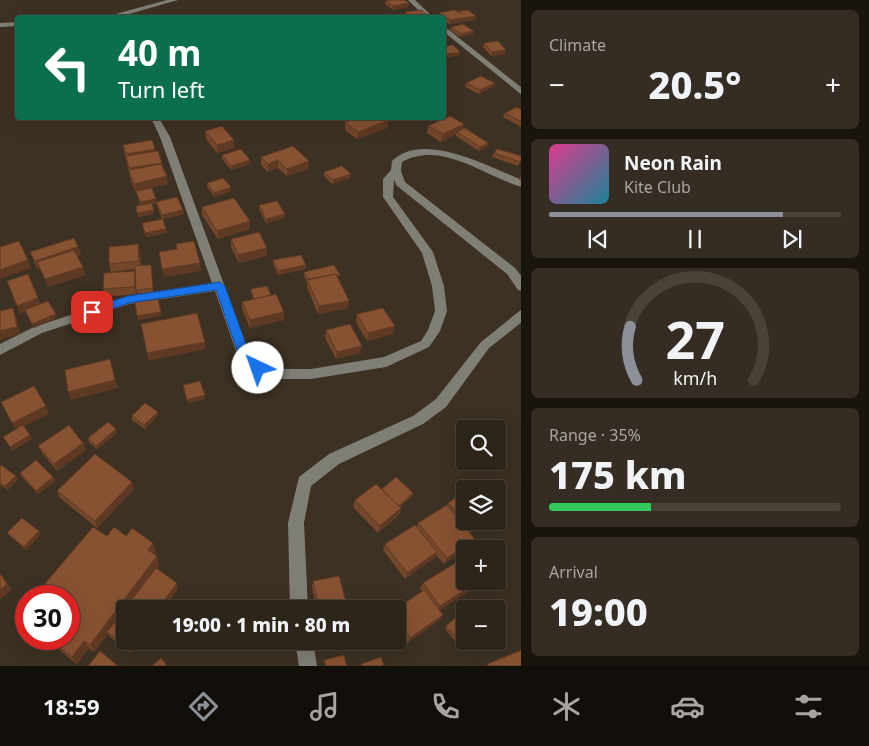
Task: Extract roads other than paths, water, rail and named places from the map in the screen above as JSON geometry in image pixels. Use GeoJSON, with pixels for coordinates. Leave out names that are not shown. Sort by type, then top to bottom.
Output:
{"type":"FeatureCollection","features":[{"type":"Feature","properties":{"kind":"street"},"geometry":{"type":"LineString","coordinates":[[116,15],[175,0]]}},
{"type":"Feature","properties":{"kind":"street"},"geometry":{"type":"LineString","coordinates":[[411,0],[428,15]]}},
{"type":"Feature","properties":{"kind":"street"},"geometry":{"type":"LineString","coordinates":[[0,25],[15,24]]}},
{"type":"Feature","properties":{"kind":"street"},"geometry":{"type":"LineString","coordinates":[[446,30],[521,92]]}},
{"type":"Feature","properties":{"kind":"street"},"geometry":{"type":"LineString","coordinates":[[156,120],[165,137],[246,361],[270,374],[311,374],[386,362],[426,344],[434,331],[441,311],[438,286],[427,252],[388,197],[388,179],[396,171]]}},
{"type":"Feature","properties":{"kind":"street"},"geometry":{"type":"LineString","coordinates":[[521,184],[458,157],[428,151],[406,153],[398,161],[396,171],[400,183],[510,271],[521,286]]}},
{"type":"Feature","properties":{"kind":"street"},"geometry":{"type":"LineString","coordinates":[[0,350],[38,330],[128,300],[220,286]]}},
{"type":"Feature","properties":{"kind":"street"},"geometry":{"type":"LineString","coordinates":[[299,600],[296,523],[304,482],[334,459],[418,420],[441,403],[485,345],[521,314]]}},
{"type":"Feature","properties":{"kind":"street"},"geometry":{"type":"LineString","coordinates":[[305,650],[308,666]]}}]}
